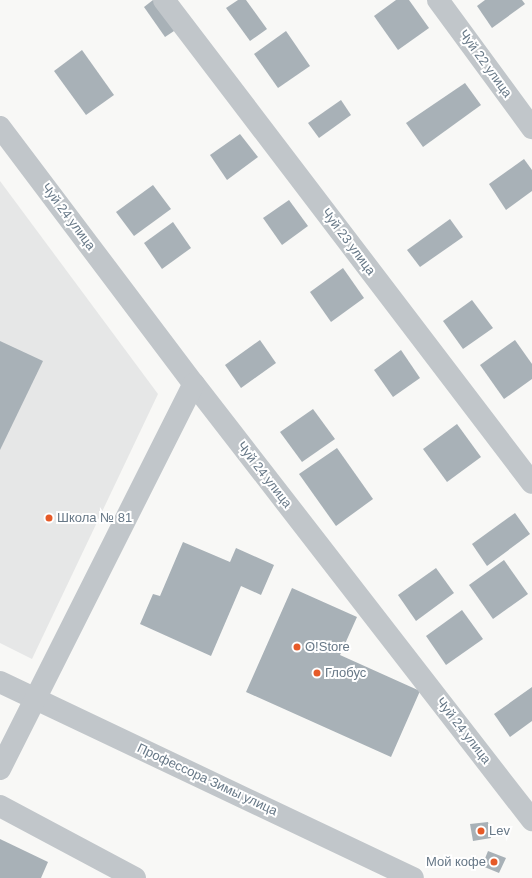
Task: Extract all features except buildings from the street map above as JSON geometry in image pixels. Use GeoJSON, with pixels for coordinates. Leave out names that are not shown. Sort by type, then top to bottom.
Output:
{"type":"FeatureCollection","features":[{"type":"Feature","properties":{"kind":"street","name":"Чуй 23 улица"},"geometry":{"type":"LineString","coordinates":[[164,0],[532,483]]}},
{"type":"Feature","properties":{"kind":"street","name":"Чуй 22 улица"},"geometry":{"type":"LineString","coordinates":[[438,0],[532,128]]}},
{"type":"Feature","properties":{"kind":"street","name":"Чуй 24 улица"},"geometry":{"type":"LineString","coordinates":[[0,127],[194,384],[532,820]]}},
{"type":"Feature","properties":{"kind":"street"},"geometry":{"type":"LineString","coordinates":[[0,769],[194,384]]}},
{"type":"Feature","properties":{"kind":"street","name":"Профессора Зимы улица"},"geometry":{"type":"LineString","coordinates":[[0,682],[413,878]]}},
{"type":"Feature","properties":{"kind":"street"},"geometry":{"type":"LineString","coordinates":[[0,806],[135,878]]}},
{"type":"Feature","properties":{"kind":"shaded area","name":"Школа № 81"},"geometry":{"type":"Polygon","coordinates":[[[0,181],[158,394],[32,659],[0,643],[0,181]]]}},
{"type":"Feature","properties":{"kind":"place","name":"Школа № 81"},"geometry":{"type":"Point","coordinates":[49,518]}},
{"type":"Feature","properties":{"kind":"place","name":"O!Store"},"geometry":{"type":"Point","coordinates":[297,647]}},
{"type":"Feature","properties":{"kind":"place","name":"Глобус"},"geometry":{"type":"Point","coordinates":[317,673]}},
{"type":"Feature","properties":{"kind":"place","name":"Lev"},"geometry":{"type":"Point","coordinates":[481,831]}},
{"type":"Feature","properties":{"kind":"place","name":"Мой кофе"},"geometry":{"type":"Point","coordinates":[494,862]}}]}
